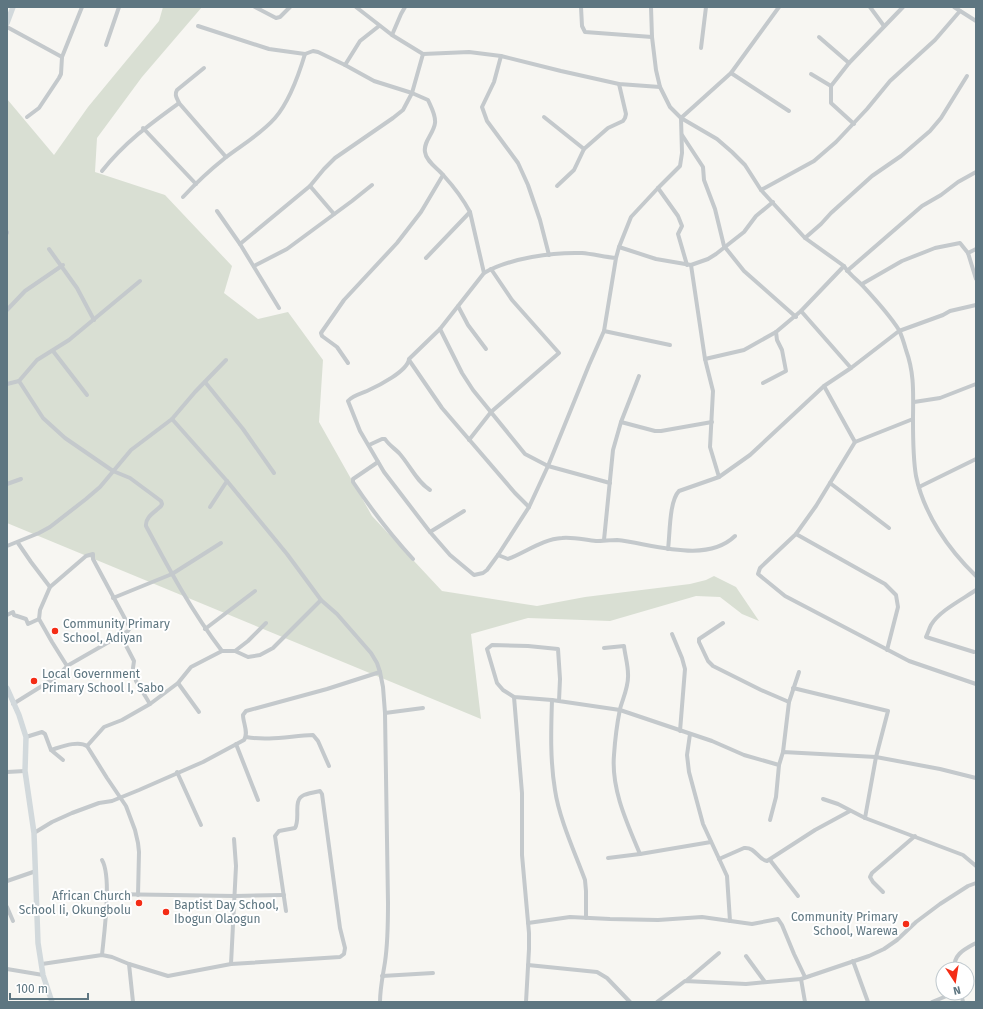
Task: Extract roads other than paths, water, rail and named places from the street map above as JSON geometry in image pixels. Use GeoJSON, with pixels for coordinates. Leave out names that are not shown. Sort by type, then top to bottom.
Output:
{"type":"FeatureCollection","features":[{"type":"Feature","properties":{"kind":"main road"},"geometry":{"type":"LineString","coordinates":[[7,23],[13,7]]}},
{"type":"Feature","properties":{"kind":"main road"},"geometry":{"type":"LineString","coordinates":[[7,688],[19,715],[26,737],[25,771],[34,833],[38,943],[43,975],[52,1002]]}},
{"type":"Feature","properties":{"kind":"street"},"geometry":{"type":"LineString","coordinates":[[27,117],[39,108],[61,74],[62,57],[82,7]]}},
{"type":"Feature","properties":{"kind":"street"},"geometry":{"type":"LineString","coordinates":[[106,44],[119,7]]}},
{"type":"Feature","properties":{"kind":"street"},"geometry":{"type":"LineString","coordinates":[[255,7],[276,18],[280,17],[290,7]]}},
{"type":"Feature","properties":{"kind":"street"},"geometry":{"type":"LineString","coordinates":[[356,7],[392,35],[424,54],[469,52],[501,56],[620,84],[660,87]]}},
{"type":"Feature","properties":{"kind":"street"},"geometry":{"type":"LineString","coordinates":[[392,35],[400,14],[405,7]]}},
{"type":"Feature","properties":{"kind":"street"},"geometry":{"type":"LineString","coordinates":[[581,7],[582,26],[585,32],[652,37]]}},
{"type":"Feature","properties":{"kind":"street"},"geometry":{"type":"LineString","coordinates":[[651,7],[652,37],[656,70],[660,87],[670,107],[681,118],[717,139],[732,152],[745,165],[761,190],[805,238],[844,266],[847,271],[862,284],[899,331],[911,366],[914,402],[914,459],[919,487],[941,535],[961,561],[976,576]]}},
{"type":"Feature","properties":{"kind":"street"},"geometry":{"type":"LineString","coordinates":[[701,48],[706,7]]}},
{"type":"Feature","properties":{"kind":"street"},"geometry":{"type":"LineString","coordinates":[[681,118],[730,73],[779,7]]}},
{"type":"Feature","properties":{"kind":"street"},"geometry":{"type":"LineString","coordinates":[[870,7],[884,26]]}},
{"type":"Feature","properties":{"kind":"street"},"geometry":{"type":"LineString","coordinates":[[854,124],[831,103],[831,86],[849,63],[862,52],[884,26],[903,7]]}},
{"type":"Feature","properties":{"kind":"street"},"geometry":{"type":"LineString","coordinates":[[954,7],[976,21]]}},
{"type":"Feature","properties":{"kind":"street"},"geometry":{"type":"LineString","coordinates":[[761,190],[814,162],[854,124],[896,74],[935,40],[960,11]]}},
{"type":"Feature","properties":{"kind":"street"},"geometry":{"type":"LineString","coordinates":[[198,26],[269,49],[305,54],[313,51],[318,52],[346,65],[374,82],[412,93],[428,100],[434,115],[435,124],[425,152],[427,158],[465,202],[470,212],[484,273]]}},
{"type":"Feature","properties":{"kind":"street"},"geometry":{"type":"LineString","coordinates":[[346,65],[360,41],[379,26]]}},
{"type":"Feature","properties":{"kind":"street"},"geometry":{"type":"LineString","coordinates":[[7,27],[62,57]]}},
{"type":"Feature","properties":{"kind":"street"},"geometry":{"type":"LineString","coordinates":[[819,37],[849,63]]}},
{"type":"Feature","properties":{"kind":"street"},"geometry":{"type":"LineString","coordinates":[[183,197],[226,157],[276,117],[299,74],[305,54]]}},
{"type":"Feature","properties":{"kind":"street"},"geometry":{"type":"LineString","coordinates":[[240,244],[310,186],[335,158],[403,110],[412,93],[424,54]]}},
{"type":"Feature","properties":{"kind":"street"},"geometry":{"type":"LineString","coordinates":[[501,56],[494,82],[482,107],[487,121],[518,163],[528,185],[540,220],[549,255]]}},
{"type":"Feature","properties":{"kind":"street"},"geometry":{"type":"LineString","coordinates":[[204,68],[177,90],[176,96],[179,103],[226,157]]}},
{"type":"Feature","properties":{"kind":"street"},"geometry":{"type":"LineString","coordinates":[[730,73],[789,111]]}},
{"type":"Feature","properties":{"kind":"street"},"geometry":{"type":"LineString","coordinates":[[811,74],[831,86]]}},
{"type":"Feature","properties":{"kind":"street"},"geometry":{"type":"LineString","coordinates":[[805,238],[872,176],[901,156],[930,131],[941,118],[967,76]]}},
{"type":"Feature","properties":{"kind":"street"},"geometry":{"type":"LineString","coordinates":[[557,186],[574,170],[584,149],[608,128],[623,121],[625,118],[626,114],[620,84]]}},
{"type":"Feature","properties":{"kind":"street"},"geometry":{"type":"LineString","coordinates":[[102,170],[119,150],[143,128],[179,103]]}},
{"type":"Feature","properties":{"kind":"street"},"geometry":{"type":"LineString","coordinates":[[544,117],[584,149]]}},
{"type":"Feature","properties":{"kind":"street"},"geometry":{"type":"LineString","coordinates":[[616,258],[582,253],[549,255],[521,260],[491,269],[484,273],[440,329],[409,360],[403,370],[375,387],[353,396],[348,401],[360,431],[384,472],[430,532],[450,555],[474,575],[488,570],[529,507],[548,466],[604,331],[616,258],[631,217],[680,166],[682,152],[681,118]]}},
{"type":"Feature","properties":{"kind":"street"},"geometry":{"type":"LineString","coordinates":[[143,128],[196,184]]}},
{"type":"Feature","properties":{"kind":"street"},"geometry":{"type":"LineString","coordinates":[[682,134],[703,167],[704,180],[715,209],[724,246],[744,271],[796,317]]}},
{"type":"Feature","properties":{"kind":"street"},"geometry":{"type":"LineString","coordinates":[[847,271],[922,206],[976,172]]}},
{"type":"Feature","properties":{"kind":"street"},"geometry":{"type":"LineString","coordinates":[[348,363],[337,348],[322,336],[322,332],[344,300],[397,243],[421,212],[443,175]]}},
{"type":"Feature","properties":{"kind":"street"},"geometry":{"type":"LineString","coordinates":[[254,266],[281,253],[372,185]]}},
{"type":"Feature","properties":{"kind":"street"},"geometry":{"type":"LineString","coordinates":[[310,186],[334,214]]}},
{"type":"Feature","properties":{"kind":"street"},"geometry":{"type":"LineString","coordinates":[[658,188],[678,216],[682,226],[678,234],[689,265],[705,359],[713,391],[710,447],[719,477]]}},
{"type":"Feature","properties":{"kind":"street"},"geometry":{"type":"LineString","coordinates":[[619,247],[656,259],[689,265],[708,259],[744,232],[756,216],[773,202]]}},
{"type":"Feature","properties":{"kind":"street"},"geometry":{"type":"LineString","coordinates":[[217,211],[240,244],[279,308]]}},
{"type":"Feature","properties":{"kind":"street"},"geometry":{"type":"LineString","coordinates":[[426,258],[470,212]]}},
{"type":"Feature","properties":{"kind":"street"},"geometry":{"type":"LineString","coordinates":[[862,284],[902,261],[935,248],[960,243],[968,253],[976,279]]}},
{"type":"Feature","properties":{"kind":"street"},"geometry":{"type":"LineString","coordinates":[[50,249],[77,288],[94,320]]}},
{"type":"Feature","properties":{"kind":"street"},"geometry":{"type":"LineString","coordinates":[[968,253],[976,249]]}},
{"type":"Feature","properties":{"kind":"street"},"geometry":{"type":"LineString","coordinates":[[7,310],[25,291],[63,266]]}},
{"type":"Feature","properties":{"kind":"street"},"geometry":{"type":"LineString","coordinates":[[705,359],[744,350],[776,332],[796,317],[844,266]]}},
{"type":"Feature","properties":{"kind":"street"},"geometry":{"type":"LineString","coordinates":[[469,440],[491,412],[559,353],[512,300],[491,269]]}},
{"type":"Feature","properties":{"kind":"street"},"geometry":{"type":"LineString","coordinates":[[7,384],[19,381],[37,360],[69,340],[140,281]]}},
{"type":"Feature","properties":{"kind":"street"},"geometry":{"type":"LineString","coordinates":[[668,549],[675,495],[679,492],[719,477],[758,449],[824,386],[851,368],[899,331],[950,311],[976,305]]}},
{"type":"Feature","properties":{"kind":"street"},"geometry":{"type":"LineString","coordinates":[[458,306],[468,325],[486,349]]}},
{"type":"Feature","properties":{"kind":"street"},"geometry":{"type":"LineString","coordinates":[[801,311],[851,368]]}},
{"type":"Feature","properties":{"kind":"street"},"geometry":{"type":"LineString","coordinates":[[440,329],[467,381],[525,454],[548,466],[610,483]]}},
{"type":"Feature","properties":{"kind":"street"},"geometry":{"type":"LineString","coordinates":[[604,331],[670,345]]}},
{"type":"Feature","properties":{"kind":"street"},"geometry":{"type":"LineString","coordinates":[[763,383],[786,371],[782,350],[777,340],[776,332]]}},
{"type":"Feature","properties":{"kind":"street"},"geometry":{"type":"LineString","coordinates":[[53,350],[87,395]]}},
{"type":"Feature","properties":{"kind":"street"},"geometry":{"type":"LineString","coordinates":[[7,546],[18,543],[39,533],[71,512],[100,487],[131,450],[172,419],[226,360]]}},
{"type":"Feature","properties":{"kind":"street"},"geometry":{"type":"LineString","coordinates":[[409,360],[438,404],[515,493],[529,507]]}},
{"type":"Feature","properties":{"kind":"street"},"geometry":{"type":"LineString","coordinates":[[604,540],[614,450],[621,422],[639,376]]}},
{"type":"Feature","properties":{"kind":"street"},"geometry":{"type":"LineString","coordinates":[[19,381],[43,418],[65,438],[113,471],[130,478],[161,501],[161,506],[147,519],[146,526],[172,574],[205,629],[222,651]]}},
{"type":"Feature","properties":{"kind":"street"},"geometry":{"type":"LineString","coordinates":[[205,382],[243,429],[274,473]]}},
{"type":"Feature","properties":{"kind":"street"},"geometry":{"type":"LineString","coordinates":[[914,402],[940,398],[976,384]]}},
{"type":"Feature","properties":{"kind":"street"},"geometry":{"type":"LineString","coordinates":[[824,386],[855,442]]}},
{"type":"Feature","properties":{"kind":"street"},"geometry":{"type":"LineString","coordinates":[[172,419],[227,481],[321,600],[337,614],[362,641],[377,663],[383,687],[385,713],[388,929],[386,961],[382,976],[380,1002]]}},
{"type":"Feature","properties":{"kind":"street"},"geometry":{"type":"LineString","coordinates":[[913,420],[855,442],[816,506],[796,534],[760,568],[758,574],[785,596],[908,661],[976,684]]}},
{"type":"Feature","properties":{"kind":"street"},"geometry":{"type":"LineString","coordinates":[[621,422],[661,431],[712,422]]}},
{"type":"Feature","properties":{"kind":"street"},"geometry":{"type":"LineString","coordinates":[[369,445],[385,439],[389,445],[398,452],[422,485],[430,490]]}},
{"type":"Feature","properties":{"kind":"street"},"geometry":{"type":"LineString","coordinates":[[919,487],[976,459]]}},
{"type":"Feature","properties":{"kind":"street"},"geometry":{"type":"LineString","coordinates":[[378,462],[353,479],[354,482],[388,532],[413,560]]}},
{"type":"Feature","properties":{"kind":"street"},"geometry":{"type":"LineString","coordinates":[[7,484],[21,479]]}},
{"type":"Feature","properties":{"kind":"street"},"geometry":{"type":"LineString","coordinates":[[210,507],[227,481]]}},
{"type":"Feature","properties":{"kind":"street"},"geometry":{"type":"LineString","coordinates":[[830,483],[889,528]]}},
{"type":"Feature","properties":{"kind":"street"},"geometry":{"type":"LineString","coordinates":[[430,532],[464,511]]}},
{"type":"Feature","properties":{"kind":"street"},"geometry":{"type":"LineString","coordinates":[[796,534],[885,584],[896,595],[898,607],[887,650]]}},
{"type":"Feature","properties":{"kind":"street"},"geometry":{"type":"LineString","coordinates":[[498,555],[508,559],[544,542],[564,538],[597,541],[618,540],[668,549],[697,551],[710,549],[725,544],[735,536]]}},
{"type":"Feature","properties":{"kind":"street"},"geometry":{"type":"LineString","coordinates":[[18,543],[30,562],[50,587]]}},
{"type":"Feature","properties":{"kind":"street"},"geometry":{"type":"LineString","coordinates":[[113,598],[172,574],[221,543]]}},
{"type":"Feature","properties":{"kind":"street"},"geometry":{"type":"LineString","coordinates":[[13,704],[58,676],[67,666],[120,634],[128,631],[130,628],[93,559],[93,554],[86,556],[50,587],[40,610],[39,619],[67,666]]}},
{"type":"Feature","properties":{"kind":"street"},"geometry":{"type":"LineString","coordinates":[[974,652],[926,637],[931,625],[938,617],[976,590]]}},
{"type":"Feature","properties":{"kind":"street"},"geometry":{"type":"LineString","coordinates":[[205,629],[255,591]]}},
{"type":"Feature","properties":{"kind":"street"},"geometry":{"type":"LineString","coordinates":[[88,746],[93,738],[104,727],[122,720],[150,704],[178,683],[191,668],[222,651],[235,651],[248,657],[260,655],[272,648],[321,600]]}},
{"type":"Feature","properties":{"kind":"street"},"geometry":{"type":"LineString","coordinates":[[7,615],[13,612],[14,615],[26,619],[28,624],[39,619]]}},
{"type":"Feature","properties":{"kind":"street"},"geometry":{"type":"LineString","coordinates":[[235,651],[248,641],[266,623]]}},
{"type":"Feature","properties":{"kind":"street"},"geometry":{"type":"LineString","coordinates":[[723,623],[699,639],[708,660],[713,666],[789,702]]}},
{"type":"Feature","properties":{"kind":"street"},"geometry":{"type":"LineString","coordinates":[[120,634],[134,661],[133,668],[136,681],[150,704]]}},
{"type":"Feature","properties":{"kind":"street"},"geometry":{"type":"LineString","coordinates":[[672,634],[685,669],[680,731]]}},
{"type":"Feature","properties":{"kind":"street"},"geometry":{"type":"LineString","coordinates":[[559,701],[560,679],[558,650],[528,646],[492,645],[487,649],[498,683],[503,690],[514,697],[552,700],[620,710],[657,721],[680,731],[712,741],[744,755],[779,765]]}},
{"type":"Feature","properties":{"kind":"street"},"geometry":{"type":"LineString","coordinates":[[604,648],[624,646],[628,675],[627,686],[620,710],[614,756],[614,770],[622,810],[640,854]]}},
{"type":"Feature","properties":{"kind":"street"},"geometry":{"type":"LineString","coordinates":[[246,737],[243,715],[246,711],[327,689],[380,672]]}},
{"type":"Feature","properties":{"kind":"street"},"geometry":{"type":"LineString","coordinates":[[770,820],[776,797],[779,765],[783,752],[789,702],[798,672]]}},
{"type":"Feature","properties":{"kind":"street"},"geometry":{"type":"LineString","coordinates":[[178,683],[199,712]]}},
{"type":"Feature","properties":{"kind":"street"},"geometry":{"type":"LineString","coordinates":[[793,688],[888,711],[876,757],[865,818]]}},
{"type":"Feature","properties":{"kind":"street"},"geometry":{"type":"LineString","coordinates":[[514,697],[522,799],[522,854],[528,923],[526,1002]]}},
{"type":"Feature","properties":{"kind":"street"},"geometry":{"type":"LineString","coordinates":[[552,700],[550,749],[555,789],[559,806],[585,880],[586,918]]}},
{"type":"Feature","properties":{"kind":"street"},"geometry":{"type":"LineString","coordinates":[[385,713],[423,708]]}},
{"type":"Feature","properties":{"kind":"street"},"geometry":{"type":"LineString","coordinates":[[26,737],[42,732],[45,734],[51,750],[63,760]]}},
{"type":"Feature","properties":{"kind":"street"},"geometry":{"type":"LineString","coordinates":[[690,734],[687,755],[689,772],[697,805],[711,842],[727,876],[730,921]]}},
{"type":"Feature","properties":{"kind":"street"},"geometry":{"type":"LineString","coordinates":[[246,737],[272,739],[313,735],[318,741],[329,766]]}},
{"type":"Feature","properties":{"kind":"street"},"geometry":{"type":"LineString","coordinates":[[34,833],[72,812],[112,801],[202,762],[244,740],[246,737]]}},
{"type":"Feature","properties":{"kind":"street"},"geometry":{"type":"LineString","coordinates":[[51,750],[76,744],[84,744],[88,746],[126,806],[138,843],[138,895]]}},
{"type":"Feature","properties":{"kind":"street"},"geometry":{"type":"LineString","coordinates":[[236,744],[258,800]]}},
{"type":"Feature","properties":{"kind":"street"},"geometry":{"type":"LineString","coordinates":[[783,752],[876,757],[940,768],[976,778]]}},
{"type":"Feature","properties":{"kind":"street"},"geometry":{"type":"LineString","coordinates":[[7,772],[25,771]]}},
{"type":"Feature","properties":{"kind":"street"},"geometry":{"type":"LineString","coordinates":[[178,772],[201,825]]}},
{"type":"Feature","properties":{"kind":"street"},"geometry":{"type":"LineString","coordinates":[[42,964],[102,955],[168,976],[231,964],[340,957],[344,954],[345,948],[340,928],[329,836],[324,818],[322,794],[320,791],[304,795],[299,798],[297,825],[294,828],[280,832],[275,836],[286,911]]}},
{"type":"Feature","properties":{"kind":"street"},"geometry":{"type":"LineString","coordinates":[[823,799],[838,804],[865,818],[963,855],[976,866]]}},
{"type":"Feature","properties":{"kind":"street"},"geometry":{"type":"LineString","coordinates":[[719,859],[748,847],[764,860],[770,860],[815,830],[850,811]]}},
{"type":"Feature","properties":{"kind":"street"},"geometry":{"type":"LineString","coordinates":[[883,892],[870,878],[872,873],[915,836]]}},
{"type":"Feature","properties":{"kind":"street"},"geometry":{"type":"LineString","coordinates":[[231,964],[235,896],[236,854],[234,839]]}},
{"type":"Feature","properties":{"kind":"street"},"geometry":{"type":"LineString","coordinates":[[608,858],[711,842]]}},
{"type":"Feature","properties":{"kind":"street"},"geometry":{"type":"LineString","coordinates":[[102,860],[105,866],[107,894],[102,955]]}},
{"type":"Feature","properties":{"kind":"street"},"geometry":{"type":"LineString","coordinates":[[770,860],[798,896]]}},
{"type":"Feature","properties":{"kind":"street"},"geometry":{"type":"LineString","coordinates":[[7,881],[36,871]]}},
{"type":"Feature","properties":{"kind":"street"},"geometry":{"type":"LineString","coordinates":[[685,981],[746,984],[803,978],[884,949],[897,940],[930,911],[968,886],[976,883]]}},
{"type":"Feature","properties":{"kind":"street"},"geometry":{"type":"LineString","coordinates":[[107,894],[235,896],[284,895]]}},
{"type":"Feature","properties":{"kind":"street"},"geometry":{"type":"LineString","coordinates":[[7,907],[13,921]]}},
{"type":"Feature","properties":{"kind":"street"},"geometry":{"type":"LineString","coordinates":[[528,923],[570,917],[658,920],[702,917],[752,924],[778,919],[782,925],[803,978],[805,1002]]}},
{"type":"Feature","properties":{"kind":"street"},"geometry":{"type":"LineString","coordinates":[[955,961],[957,955],[976,944]]}},
{"type":"Feature","properties":{"kind":"street"},"geometry":{"type":"LineString","coordinates":[[657,1002],[719,953]]}},
{"type":"Feature","properties":{"kind":"street"},"geometry":{"type":"LineString","coordinates":[[746,956],[766,982]]}},
{"type":"Feature","properties":{"kind":"street"},"geometry":{"type":"LineString","coordinates":[[853,961],[868,1002]]}},
{"type":"Feature","properties":{"kind":"street"},"geometry":{"type":"LineString","coordinates":[[129,964],[133,1002]]}},
{"type":"Feature","properties":{"kind":"street"},"geometry":{"type":"LineString","coordinates":[[528,965],[597,972],[607,978],[630,1002]]}},
{"type":"Feature","properties":{"kind":"street"},"geometry":{"type":"LineString","coordinates":[[7,969],[43,975]]}},
{"type":"Feature","properties":{"kind":"street"},"geometry":{"type":"LineString","coordinates":[[382,976],[433,973]]}},
{"type":"Feature","properties":{"kind":"place","name":"Community Primary School, Adiyan"},"geometry":{"type":"Point","coordinates":[55,631]}},
{"type":"Feature","properties":{"kind":"place","name":"Local Government Primary School I, Sabo"},"geometry":{"type":"Point","coordinates":[34,681]}},
{"type":"Feature","properties":{"kind":"place","name":"African Church School Ii, Okungbolu"},"geometry":{"type":"Point","coordinates":[139,903]}},
{"type":"Feature","properties":{"kind":"place","name":"Baptist Day School, Ibogun Olaogun"},"geometry":{"type":"Point","coordinates":[166,912]}},
{"type":"Feature","properties":{"kind":"place","name":"Community Primary School, Warewa"},"geometry":{"type":"Point","coordinates":[906,924]}}]}
